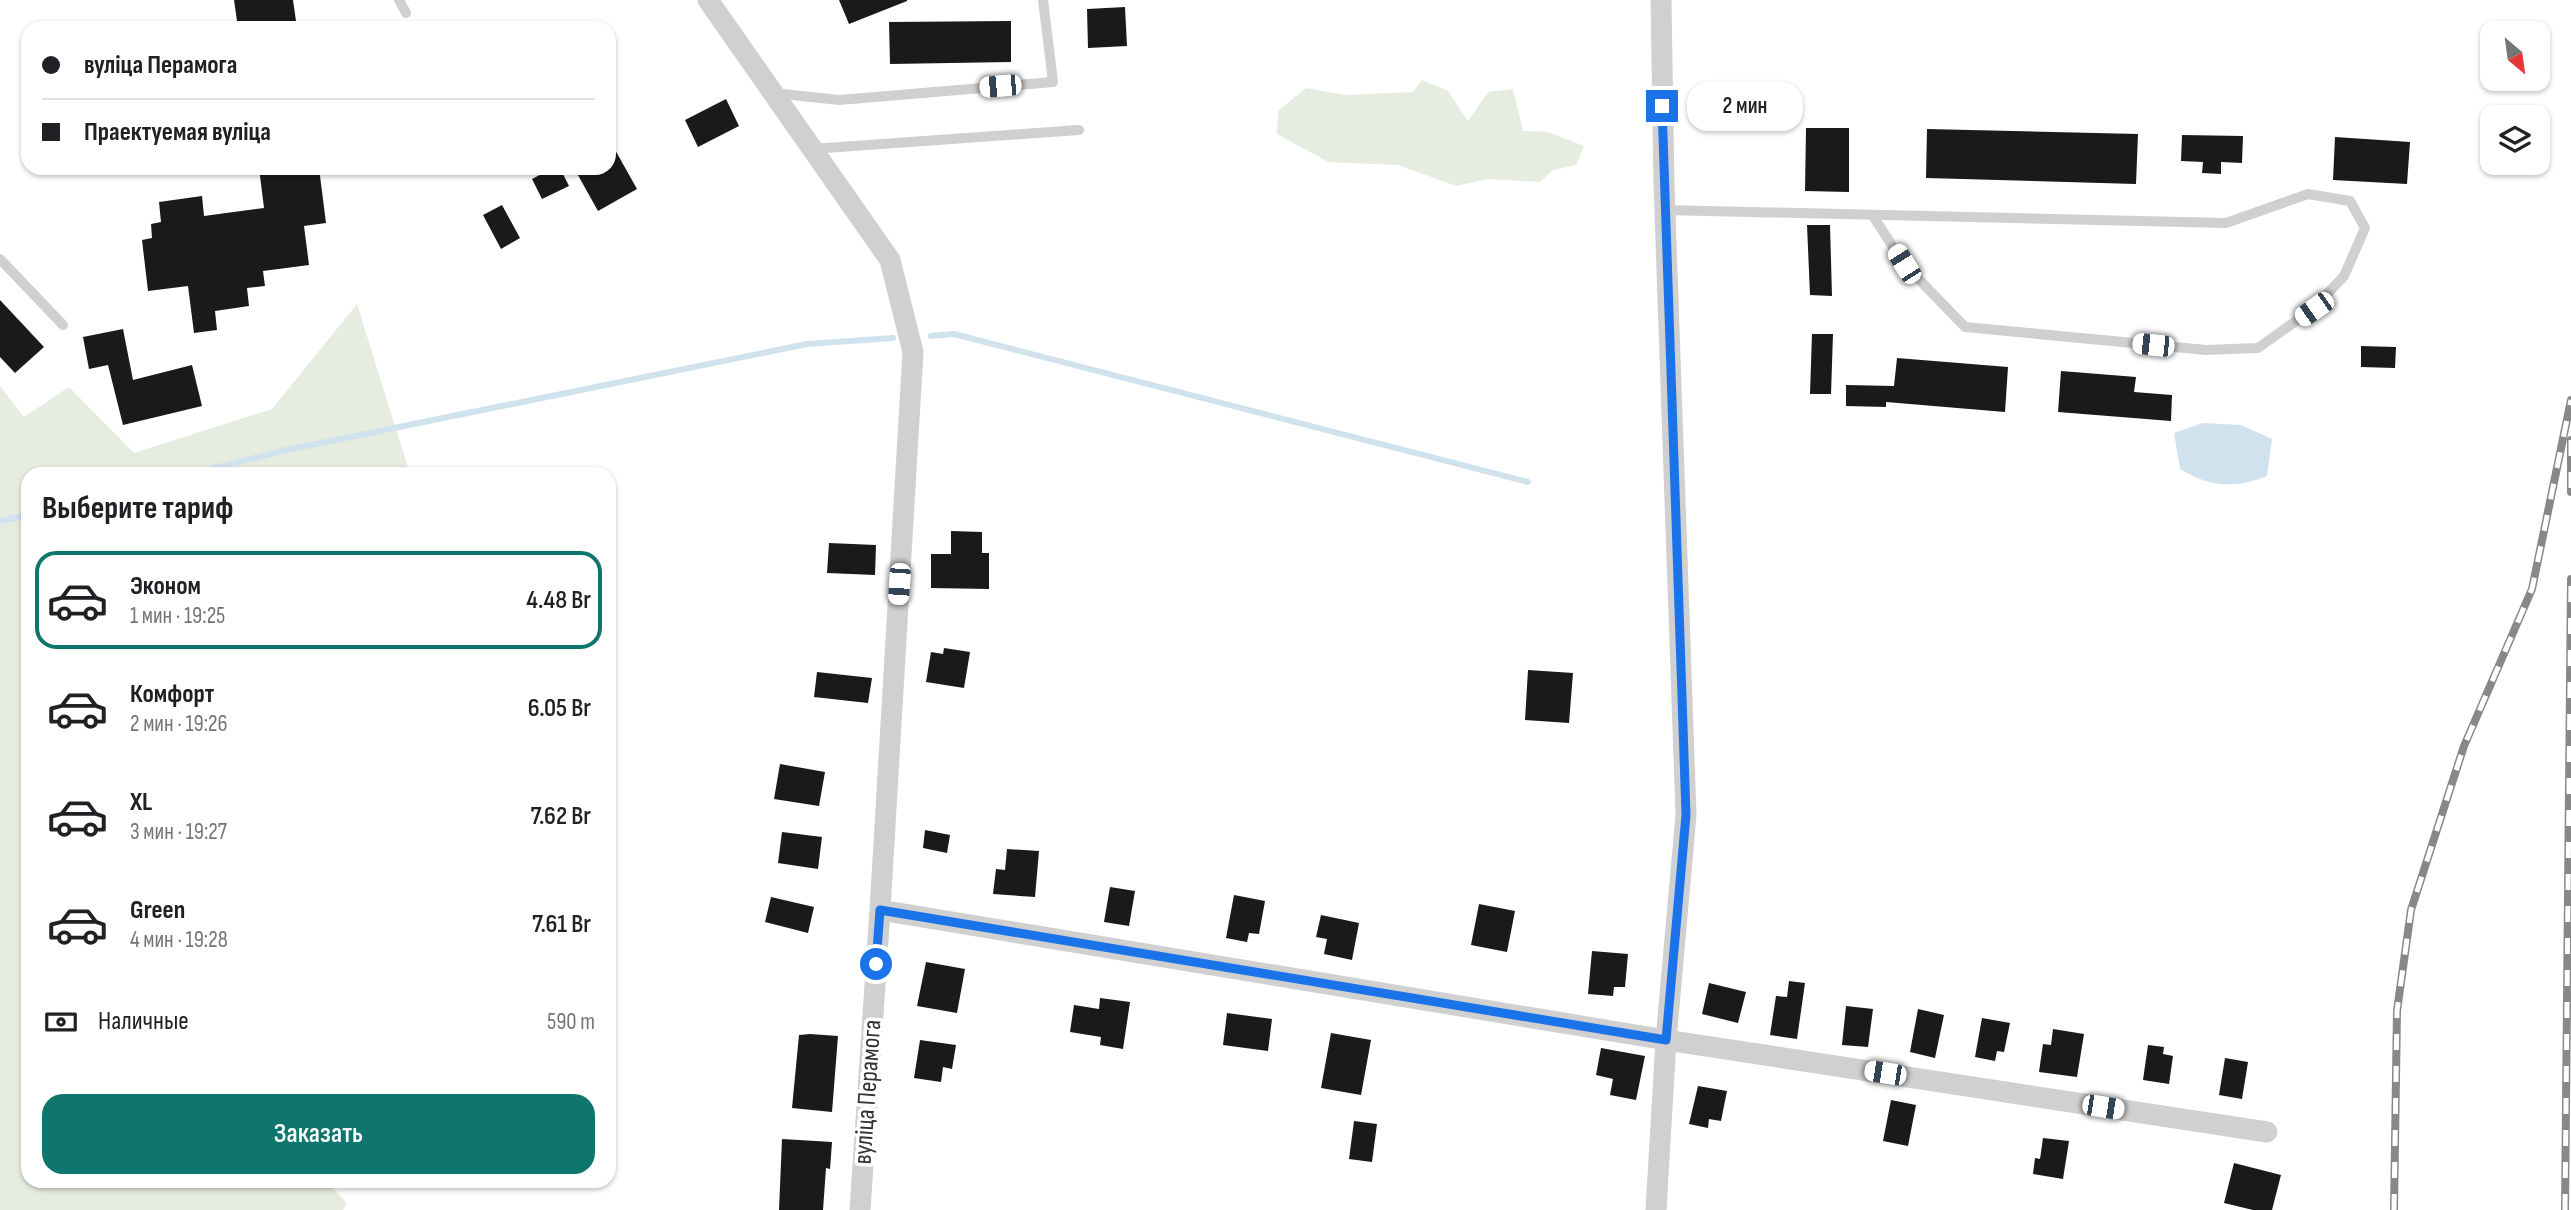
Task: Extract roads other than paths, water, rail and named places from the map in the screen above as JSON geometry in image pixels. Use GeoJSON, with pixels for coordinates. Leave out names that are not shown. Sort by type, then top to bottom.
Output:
{"type":"FeatureCollection","features":[{"type":"Feature","properties":{"kind":"street","name":"вуліца Перамога"},"geometry":{"type":"LineString","coordinates":[[708,0],[890,260],[913,352],[860,1210]]}},
{"type":"Feature","properties":{"kind":"street"},"geometry":{"type":"LineString","coordinates":[[1657,1210],[1666,1040],[1686,815],[1665,210],[1661,0]]}},
{"type":"Feature","properties":{"kind":"street"},"geometry":{"type":"LineString","coordinates":[[880,910],[1666,1040],[2267,1132]]}},
{"type":"Feature","properties":{"kind":"lane"},"geometry":{"type":"LineString","coordinates":[[399,0],[406,13]]}},
{"type":"Feature","properties":{"kind":"lane"},"geometry":{"type":"LineString","coordinates":[[771,92],[839,100],[1053,82],[1043,0]]}},
{"type":"Feature","properties":{"kind":"lane"},"geometry":{"type":"LineString","coordinates":[[811,149],[1079,130]]}},
{"type":"Feature","properties":{"kind":"lane"},"geometry":{"type":"LineString","coordinates":[[1665,210],[2226,223],[2308,194],[2350,201],[2365,228],[2344,276],[2314,309],[2258,348],[2206,350],[1965,327],[1904,264],[1874,216]]}},
{"type":"Feature","properties":{"kind":"lane"},"geometry":{"type":"LineString","coordinates":[[0,259],[63,325]]}},
{"type":"Feature","properties":{"kind":"water"},"geometry":{"type":"Polygon","coordinates":[[[2203,423],[2241,425],[2272,439],[2267,476],[2244,483],[2222,484],[2201,480],[2180,469],[2174,433],[2203,423]]]}},
{"type":"Feature","properties":{"kind":"waterway"},"geometry":{"type":"LineString","coordinates":[[931,336],[954,334],[1528,482]]}},
{"type":"Feature","properties":{"kind":"waterway"},"geometry":{"type":"LineString","coordinates":[[218,467],[286,450],[807,344],[893,338]]}},
{"type":"Feature","properties":{"kind":"waterway"},"geometry":{"type":"LineString","coordinates":[[0,521],[21,516]]}},
{"type":"Feature","properties":{"kind":"railway"},"geometry":{"type":"LineString","coordinates":[[2394,1210],[2397,1011],[2411,910],[2464,746],[2532,589],[2571,400]]}},
{"type":"Feature","properties":{"kind":"railway"},"geometry":{"type":"LineString","coordinates":[[2571,440],[2571,492]]}},
{"type":"Feature","properties":{"kind":"railway"},"geometry":{"type":"LineString","coordinates":[[2565,1210],[2571,579]]}}]}
